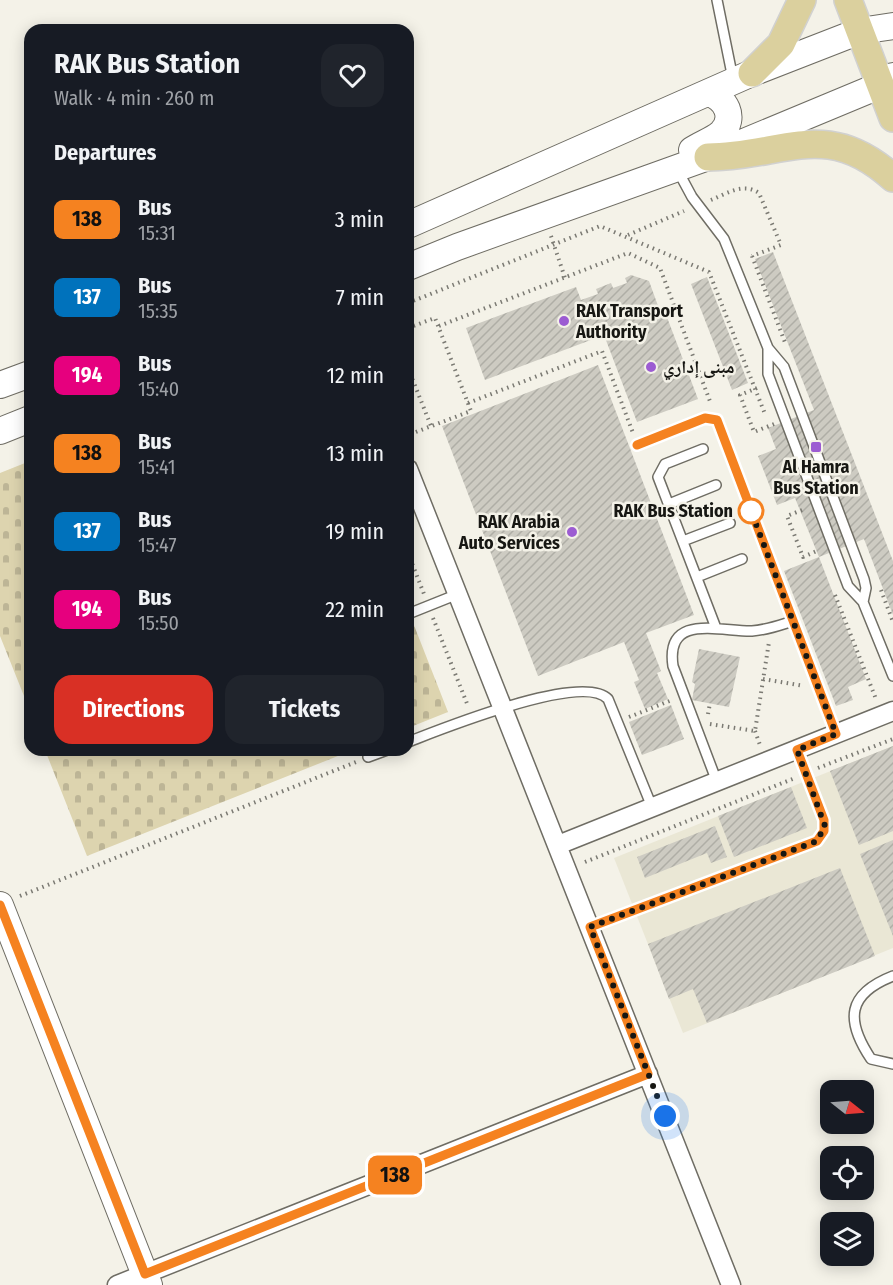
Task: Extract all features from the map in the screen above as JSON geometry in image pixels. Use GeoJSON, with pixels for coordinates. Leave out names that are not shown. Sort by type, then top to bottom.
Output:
{"type":"FeatureCollection","features":[{"type":"Feature","properties":{"kind":"main road"},"geometry":{"type":"LineString","coordinates":[[743,77],[781,44],[802,0]]}},
{"type":"Feature","properties":{"kind":"main road"},"geometry":{"type":"LineString","coordinates":[[848,0],[860,31],[887,81],[893,118]]}},
{"type":"Feature","properties":{"kind":"main road"},"geometry":{"type":"LineString","coordinates":[[414,222],[743,77],[860,31],[893,26]]}},
{"type":"Feature","properties":{"kind":"main road"},"geometry":{"type":"LineString","coordinates":[[414,265],[708,157],[887,81]]}},
{"type":"Feature","properties":{"kind":"main road"},"geometry":{"type":"LineString","coordinates":[[677,169],[693,149],[721,133],[726,127],[728,120],[726,105],[715,95],[708,93]]}},
{"type":"Feature","properties":{"kind":"main road"},"geometry":{"type":"LineString","coordinates":[[708,157],[746,155],[790,144],[814,142],[850,150],[867,158],[893,178]]}},
{"type":"Feature","properties":{"kind":"main road"},"geometry":{"type":"LineString","coordinates":[[0,386],[24,376]]}},
{"type":"Feature","properties":{"kind":"main road"},"geometry":{"type":"LineString","coordinates":[[0,431],[24,421]]}},
{"type":"Feature","properties":{"kind":"main road"},"geometry":{"type":"LineString","coordinates":[[6,902],[147,1280]]}},
{"type":"Feature","properties":{"kind":"street"},"geometry":{"type":"LineString","coordinates":[[414,484],[731,1285]]}},
{"type":"Feature","properties":{"kind":"street"},"geometry":{"type":"LineString","coordinates":[[558,845],[893,711]]}},
{"type":"Feature","properties":{"kind":"street"},"geometry":{"type":"LineString","coordinates":[[117,1285],[147,1280],[648,1074]]}},
{"type":"Feature","properties":{"kind":"lane"},"geometry":{"type":"LineString","coordinates":[[717,0],[743,77]]}},
{"type":"Feature","properties":{"kind":"lane"},"geometry":{"type":"LineString","coordinates":[[677,169],[692,197],[724,239],[768,348],[784,367],[864,579],[866,588],[863,602]]}},
{"type":"Feature","properties":{"kind":"lane"},"geometry":{"type":"LineString","coordinates":[[768,348],[768,374],[849,586],[863,602],[893,676]]}},
{"type":"Feature","properties":{"kind":"lane"},"geometry":{"type":"LineString","coordinates":[[637,445],[705,418],[717,420],[836,734]]}},
{"type":"Feature","properties":{"kind":"lane"},"geometry":{"type":"LineString","coordinates":[[703,449],[661,467],[658,477],[716,628]]}},
{"type":"Feature","properties":{"kind":"lane"},"geometry":{"type":"LineString","coordinates":[[669,504],[716,485]]}},
{"type":"Feature","properties":{"kind":"lane"},"geometry":{"type":"LineString","coordinates":[[683,541],[730,523]]}},
{"type":"Feature","properties":{"kind":"lane"},"geometry":{"type":"LineString","coordinates":[[697,578],[742,559]]}},
{"type":"Feature","properties":{"kind":"lane"},"geometry":{"type":"LineString","coordinates":[[414,612],[458,594]]}},
{"type":"Feature","properties":{"kind":"lane"},"geometry":{"type":"LineString","coordinates":[[717,782],[684,696],[672,657],[677,640],[691,629],[716,628],[751,631],[793,621]]}},
{"type":"Feature","properties":{"kind":"lane"},"geometry":{"type":"LineString","coordinates":[[414,740],[504,708],[563,693],[595,691],[608,699],[652,807]]}},
{"type":"Feature","properties":{"kind":"lane"},"geometry":{"type":"LineString","coordinates":[[590,927],[817,841],[824,831],[824,820],[797,750]]}},
{"type":"Feature","properties":{"kind":"lane"},"geometry":{"type":"LineString","coordinates":[[893,976],[879,981],[859,999],[854,1019],[861,1044],[871,1059],[893,1064]]}},
{"type":"Feature","properties":{"kind":"path"},"geometry":{"type":"LineString","coordinates":[[544,216],[565,278]]}},
{"type":"Feature","properties":{"kind":"path"},"geometry":{"type":"LineString","coordinates":[[439,326],[628,254],[660,268],[717,420]]}},
{"type":"Feature","properties":{"kind":"path"},"geometry":{"type":"LineString","coordinates":[[414,326],[435,318],[471,411],[414,433]]}},
{"type":"Feature","properties":{"kind":"path"},"geometry":{"type":"LineString","coordinates":[[468,403],[602,351],[637,445]]}},
{"type":"Feature","properties":{"kind":"path"},"geometry":{"type":"LineString","coordinates":[[414,383],[431,426]]}},
{"type":"Feature","properties":{"kind":"path"},"geometry":{"type":"LineString","coordinates":[[414,569],[472,718]]}},
{"type":"Feature","properties":{"kind":"path"},"geometry":{"type":"LineString","coordinates":[[694,723],[755,731],[771,628]]}},
{"type":"Feature","properties":{"kind":"path"},"geometry":{"type":"LineString","coordinates":[[763,679],[819,688]]}},
{"type":"Feature","properties":{"kind":"path"},"geometry":{"type":"LineString","coordinates":[[617,722],[684,696]]}},
{"type":"Feature","properties":{"kind":"path"},"geometry":{"type":"LineString","coordinates":[[567,869],[893,739]]}},
{"type":"Feature","properties":{"kind":"path"},"geometry":{"type":"LineString","coordinates":[[6,902],[368,757]]}},
{"type":"Feature","properties":{"kind":"shaded area"},"geometry":{"type":"Polygon","coordinates":[[[893,746],[893,948],[683,1033],[614,858],[893,746]]]}},
{"type":"Feature","properties":{"kind":"green space"},"geometry":{"type":"Polygon","coordinates":[[[24,463],[24,696],[0,636],[0,473],[24,463]]]}},
{"type":"Feature","properties":{"kind":"green space"},"geometry":{"type":"Polygon","coordinates":[[[414,625],[448,712],[414,726],[414,625]]]}},
{"type":"Feature","properties":{"kind":"green space"},"geometry":{"type":"Polygon","coordinates":[[[47,756],[338,756],[87,856],[47,756]]]}},
{"type":"Feature","properties":{"kind":"building"},"geometry":{"type":"Polygon","coordinates":[[[773,252],[893,561],[893,615],[864,539],[819,557],[795,498],[777,505],[758,456],[776,449],[768,428],[814,410],[755,259],[773,252]]]}},
{"type":"Feature","properties":{"kind":"building","name":"RAK Transport Authority"},"geometry":{"type":"Polygon","coordinates":[[[631,275],[649,281],[661,314],[665,312],[698,399],[637,422],[604,335],[485,380],[466,328],[576,287],[581,300],[598,294],[596,289],[611,283],[613,288],[627,283],[625,278],[631,275]]]}},
{"type":"Feature","properties":{"kind":"building"},"geometry":{"type":"Polygon","coordinates":[[[707,277],[748,383],[732,390],[691,284],[707,277]]]}},
{"type":"Feature","properties":{"kind":"building","name":"RAK Arabia Auto Services"},"geometry":{"type":"Polygon","coordinates":[[[598,365],[694,615],[646,633],[661,671],[657,673],[668,699],[645,709],[634,682],[639,680],[624,642],[538,676],[442,426],[598,365]]]}},
{"type":"Feature","properties":{"kind":"building"},"geometry":{"type":"Polygon","coordinates":[[[819,557],[866,679],[848,687],[853,700],[836,706],[784,571],[819,557]]]}},
{"type":"Feature","properties":{"kind":"building"},"geometry":{"type":"Polygon","coordinates":[[[699,649],[740,657],[729,707],[692,700],[695,684],[692,682],[699,649]]]}},
{"type":"Feature","properties":{"kind":"building"},"geometry":{"type":"Polygon","coordinates":[[[671,705],[684,739],[642,755],[629,722],[671,705]]]}},
{"type":"Feature","properties":{"kind":"building"},"geometry":{"type":"Polygon","coordinates":[[[893,746],[893,831],[859,845],[830,771],[893,746]]]}},
{"type":"Feature","properties":{"kind":"building"},"geometry":{"type":"Polygon","coordinates":[[[791,787],[807,828],[734,857],[718,816],[791,787]]]}},
{"type":"Feature","properties":{"kind":"building"},"geometry":{"type":"Polygon","coordinates":[[[715,826],[727,857],[711,863],[707,853],[645,878],[637,857],[715,826]]]}},
{"type":"Feature","properties":{"kind":"building"},"geometry":{"type":"Polygon","coordinates":[[[893,840],[893,936],[860,854],[893,840]]]}},
{"type":"Feature","properties":{"kind":"building"},"geometry":{"type":"Polygon","coordinates":[[[840,868],[875,956],[707,1023],[693,989],[669,999],[648,944],[840,868]]]}},
{"type":"Feature","properties":{"kind":"bus line","name":"138"},"geometry":{"type":"LineString","coordinates":[[0,905],[145,1274],[648,1074],[590,927],[817,841],[824,831],[824,820],[797,750],[836,734],[717,420],[705,418],[637,445]]}},
{"type":"Feature","properties":{"kind":"place","name":"RAK Transport Authority"},"geometry":{"type":"Point","coordinates":[564,321]}},
{"type":"Feature","properties":{"kind":"place","name":"مبنى إداري"},"geometry":{"type":"Point","coordinates":[651,367]}},
{"type":"Feature","properties":{"kind":"place","name":"Al Hamra Bus Station"},"geometry":{"type":"Point","coordinates":[816,447]}},
{"type":"Feature","properties":{"kind":"place","name":"RAK Bus Station"},"geometry":{"type":"Point","coordinates":[751,511]}},
{"type":"Feature","properties":{"kind":"place","name":"RAK Arabia Auto Services"},"geometry":{"type":"Point","coordinates":[572,532]}},
{"type":"Feature","properties":{"kind":"route"},"geometry":{"type":"LineString","coordinates":[[665,1116],[590,927],[817,841],[825,826],[797,750],[836,734],[751,511]]}}]}
